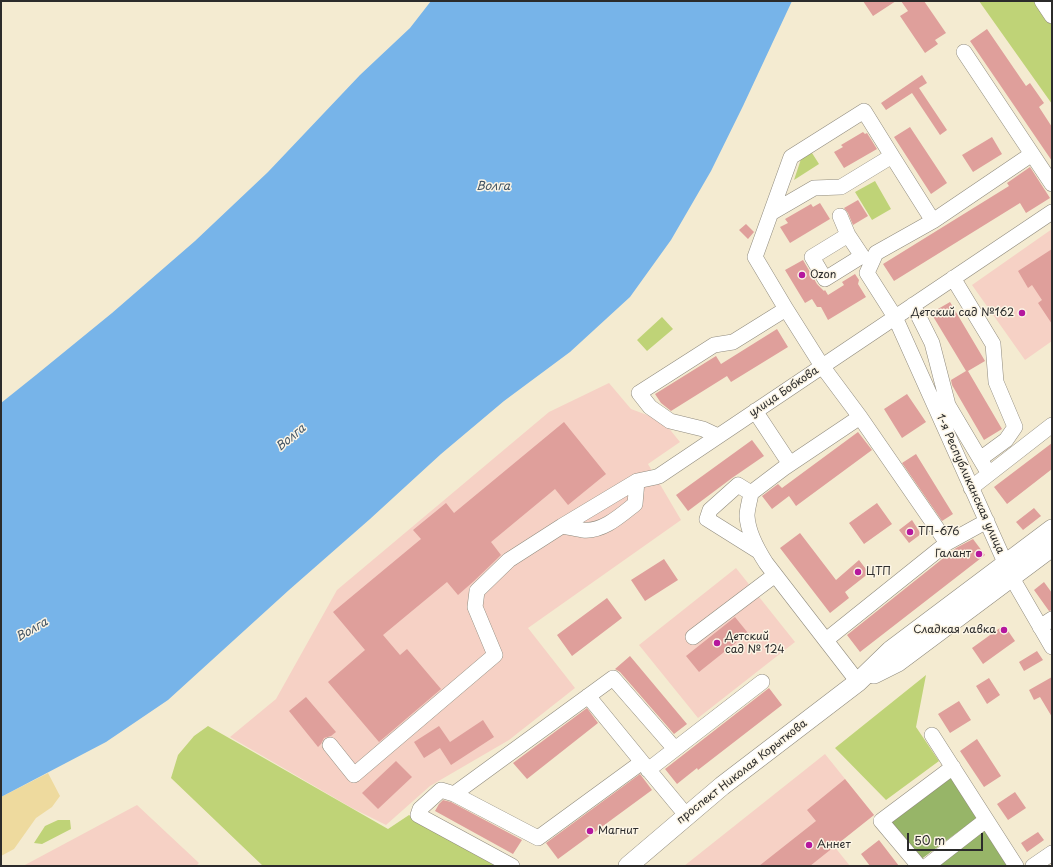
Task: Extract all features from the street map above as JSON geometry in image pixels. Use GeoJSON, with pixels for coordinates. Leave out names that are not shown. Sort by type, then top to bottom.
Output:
{"type":"FeatureCollection","features":[{"type":"Feature","properties":{"kind":"main road"},"geometry":{"type":"LineString","coordinates":[[1009,571],[1052,529]]}},
{"type":"Feature","properties":{"kind":"main road"},"geometry":{"type":"LineString","coordinates":[[1009,571],[1052,547]]}},
{"type":"Feature","properties":{"kind":"main road","name":"проспект Николая Корыткова"},"geometry":{"type":"LineString","coordinates":[[628,866],[686,815],[722,786],[858,682],[898,662],[1009,571]]}},
{"type":"Feature","properties":{"kind":"street"},"geometry":{"type":"LineString","coordinates":[[1042,1],[1052,16]]}},
{"type":"Feature","properties":{"kind":"street"},"geometry":{"type":"LineString","coordinates":[[964,52],[1052,184]]}},
{"type":"Feature","properties":{"kind":"street"},"geometry":{"type":"LineString","coordinates":[[933,221],[864,111],[791,157],[755,257],[822,366],[860,417],[946,544]]}},
{"type":"Feature","properties":{"kind":"street"},"geometry":{"type":"LineString","coordinates":[[848,235],[812,257],[825,279],[867,260],[933,221],[1032,154]]}},
{"type":"Feature","properties":{"kind":"street"},"geometry":{"type":"LineString","coordinates":[[771,213],[814,188],[842,187],[892,156]]}},
{"type":"Feature","properties":{"kind":"street","name":"улица Бобкова"},"geometry":{"type":"LineString","coordinates":[[330,746],[354,775],[495,655],[475,607],[475,602],[477,591],[509,560],[636,481],[656,477],[1052,212]]}},
{"type":"Feature","properties":{"kind":"street"},"geometry":{"type":"LineString","coordinates":[[840,216],[848,235],[867,260]]}},
{"type":"Feature","properties":{"kind":"street","name":"1-я Республиканская улица"},"geometry":{"type":"LineString","coordinates":[[867,260],[867,273],[895,317],[1009,571],[1046,623],[1052,647]]}},
{"type":"Feature","properties":{"kind":"street"},"geometry":{"type":"LineString","coordinates":[[953,278],[993,344],[996,382],[1015,427],[1006,440],[980,459]]}},
{"type":"Feature","properties":{"kind":"street"},"geometry":{"type":"LineString","coordinates":[[913,305],[932,343],[948,405],[989,474]]}},
{"type":"Feature","properties":{"kind":"street"},"geometry":{"type":"LineString","coordinates":[[718,436],[703,429],[670,421],[650,407],[639,393],[714,346],[733,342],[786,309]]}},
{"type":"Feature","properties":{"kind":"street"},"geometry":{"type":"LineString","coordinates":[[755,411],[790,464]]}},
{"type":"Feature","properties":{"kind":"street"},"geometry":{"type":"LineString","coordinates":[[858,682],[758,551],[749,526],[747,515],[751,494],[790,464],[860,417]]}},
{"type":"Feature","properties":{"kind":"street"},"geometry":{"type":"LineString","coordinates":[[971,488],[1052,425]]}},
{"type":"Feature","properties":{"kind":"street"},"geometry":{"type":"LineString","coordinates":[[562,526],[585,530],[602,527],[622,515],[635,504],[636,481]]}},
{"type":"Feature","properties":{"kind":"street"},"geometry":{"type":"LineString","coordinates":[[751,494],[738,486],[710,510],[707,519],[758,551]]}},
{"type":"Feature","properties":{"kind":"street"},"geometry":{"type":"LineString","coordinates":[[826,640],[946,544],[987,521]]}},
{"type":"Feature","properties":{"kind":"street"},"geometry":{"type":"LineString","coordinates":[[694,637],[775,575]]}},
{"type":"Feature","properties":{"kind":"street"},"geometry":{"type":"LineString","coordinates":[[454,794],[613,678],[675,749]]}},
{"type":"Feature","properties":{"kind":"street"},"geometry":{"type":"LineString","coordinates":[[512,866],[418,815],[420,809],[441,790],[454,794],[538,838],[645,766],[675,749],[762,682]]}},
{"type":"Feature","properties":{"kind":"street"},"geometry":{"type":"LineString","coordinates":[[588,696],[686,815]]}},
{"type":"Feature","properties":{"kind":"street"},"geometry":{"type":"LineString","coordinates":[[932,735],[1016,866]]}},
{"type":"Feature","properties":{"kind":"street"},"geometry":{"type":"LineString","coordinates":[[919,866],[881,821],[953,767]]}},
{"type":"Feature","properties":{"kind":"street"},"geometry":{"type":"LineString","coordinates":[[927,866],[986,820]]}},
{"type":"Feature","properties":{"kind":"street"},"geometry":{"type":"LineString","coordinates":[[1033,866],[1052,853]]}},
{"type":"Feature","properties":{"kind":"shaded area","name":"Детский сад №162"},"geometry":{"type":"Polygon","coordinates":[[[1052,229],[1052,341],[1025,360],[972,285],[1052,229]]]}},
{"type":"Feature","properties":{"kind":"shaded area"},"geometry":{"type":"Polygon","coordinates":[[[609,383],[631,409],[663,421],[680,442],[648,464],[681,520],[528,628],[575,688],[509,740],[430,786],[386,825],[352,808],[230,737],[276,699],[337,590],[549,412],[609,383]]]}},
{"type":"Feature","properties":{"kind":"shaded area","name":"Детский сад № 124"},"geometry":{"type":"Polygon","coordinates":[[[736,568],[795,642],[698,718],[639,645],[736,568]]]}},
{"type":"Feature","properties":{"kind":"shaded area"},"geometry":{"type":"Polygon","coordinates":[[[825,754],[874,815],[834,846],[850,866],[684,866],[825,754]]]}},
{"type":"Feature","properties":{"kind":"shaded area"},"geometry":{"type":"Polygon","coordinates":[[[137,805],[199,863],[196,866],[23,866],[137,805]]]}},
{"type":"Feature","properties":{"kind":"green space"},"geometry":{"type":"Polygon","coordinates":[[[979,1],[1042,1],[1052,16],[1052,104],[979,1]]]}},
{"type":"Feature","properties":{"kind":"green space"},"geometry":{"type":"Polygon","coordinates":[[[812,153],[819,164],[794,180],[801,159],[812,153]]]}},
{"type":"Feature","properties":{"kind":"green space"},"geometry":{"type":"Polygon","coordinates":[[[875,181],[891,209],[872,220],[855,192],[875,181]]]}},
{"type":"Feature","properties":{"kind":"green space"},"geometry":{"type":"Polygon","coordinates":[[[662,317],[673,329],[647,351],[637,340],[662,317]]]}},
{"type":"Feature","properties":{"kind":"green space"},"geometry":{"type":"Polygon","coordinates":[[[926,675],[916,727],[939,761],[886,800],[835,748],[926,675]]]}},
{"type":"Feature","properties":{"kind":"green space"},"geometry":{"type":"Polygon","coordinates":[[[208,726],[388,829],[409,815],[499,866],[263,866],[171,778],[178,755],[194,736],[208,726]]]}},
{"type":"Feature","properties":{"kind":"green space"},"geometry":{"type":"Polygon","coordinates":[[[950,776],[977,818],[920,860],[889,823],[950,776]]]}},
{"type":"Feature","properties":{"kind":"green space"},"geometry":{"type":"Polygon","coordinates":[[[58,820],[70,820],[71,829],[42,844],[34,843],[45,826],[58,820]]]}},
{"type":"Feature","properties":{"kind":"green space"},"geometry":{"type":"Polygon","coordinates":[[[984,830],[1008,866],[939,866],[984,830]]]}},
{"type":"Feature","properties":{"kind":"sand"},"geometry":{"type":"Polygon","coordinates":[[[48,773],[60,796],[52,807],[36,818],[14,849],[1,856],[1,797],[48,773]]]}},
{"type":"Feature","properties":{"kind":"water","name":"Волга"},"geometry":{"type":"Polygon","coordinates":[[[431,1],[792,1],[711,171],[671,240],[630,297],[570,352],[504,401],[441,454],[168,700],[106,742],[1,797],[1,403],[112,313],[195,241],[268,172],[360,75],[410,28],[431,1]]]}},
{"type":"Feature","properties":{"kind":"building"},"geometry":{"type":"Polygon","coordinates":[[[863,1],[896,1],[873,16],[863,1]]]}},
{"type":"Feature","properties":{"kind":"building"},"geometry":{"type":"Polygon","coordinates":[[[901,1],[924,1],[946,33],[935,40],[938,44],[925,53],[900,16],[908,11],[901,1]]]}},
{"type":"Feature","properties":{"kind":"building"},"geometry":{"type":"Polygon","coordinates":[[[987,29],[1026,86],[1030,83],[1044,103],[1039,107],[1052,127],[1052,161],[970,41],[987,29]]]}},
{"type":"Feature","properties":{"kind":"building"},"geometry":{"type":"Polygon","coordinates":[[[922,75],[927,83],[919,88],[947,130],[940,135],[912,93],[886,110],[881,103],[922,75]]]}},
{"type":"Feature","properties":{"kind":"building"},"geometry":{"type":"Polygon","coordinates":[[[910,127],[947,183],[931,194],[894,137],[910,127]]]}},
{"type":"Feature","properties":{"kind":"building"},"geometry":{"type":"Polygon","coordinates":[[[863,132],[865,134],[867,133],[877,149],[844,168],[834,152],[843,147],[841,145],[863,132]]]}},
{"type":"Feature","properties":{"kind":"building"},"geometry":{"type":"Polygon","coordinates":[[[992,137],[1002,154],[973,172],[962,155],[992,137]]]}},
{"type":"Feature","properties":{"kind":"building"},"geometry":{"type":"Polygon","coordinates":[[[1030,167],[1050,198],[1026,213],[1020,203],[894,281],[883,264],[1009,186],[1007,183],[1030,167]]]}},
{"type":"Feature","properties":{"kind":"building"},"geometry":{"type":"Polygon","coordinates":[[[858,200],[868,216],[853,225],[844,208],[858,200]]]}},
{"type":"Feature","properties":{"kind":"building"},"geometry":{"type":"Polygon","coordinates":[[[820,203],[830,219],[790,243],[780,227],[788,223],[785,219],[811,204],[813,207],[820,203]]]}},
{"type":"Feature","properties":{"kind":"building"},"geometry":{"type":"Polygon","coordinates":[[[746,224],[754,232],[748,239],[739,230],[746,224]]]}},
{"type":"Feature","properties":{"kind":"building"},"geometry":{"type":"Polygon","coordinates":[[[1052,249],[1052,324],[1038,303],[1042,300],[1032,285],[1028,288],[1018,271],[1052,249]]]}},
{"type":"Feature","properties":{"kind":"building"},"geometry":{"type":"Polygon","coordinates":[[[803,260],[817,284],[824,291],[825,290],[828,295],[844,285],[842,282],[855,274],[859,280],[858,284],[866,297],[828,320],[821,307],[817,307],[812,299],[805,303],[785,270],[803,260]]]}},
{"type":"Feature","properties":{"kind":"building"},"geometry":{"type":"Polygon","coordinates":[[[950,302],[985,361],[968,371],[1002,429],[984,440],[952,385],[951,380],[966,371],[931,313],[950,302]]]}},
{"type":"Feature","properties":{"kind":"building"},"geometry":{"type":"Polygon","coordinates":[[[777,329],[788,347],[731,382],[727,376],[671,411],[661,403],[655,394],[716,356],[721,364],[777,329]]]}},
{"type":"Feature","properties":{"kind":"building"},"geometry":{"type":"Polygon","coordinates":[[[907,394],[926,422],[902,438],[884,409],[907,394]]]}},
{"type":"Feature","properties":{"kind":"building"},"geometry":{"type":"Polygon","coordinates":[[[564,422],[606,474],[568,505],[555,489],[491,542],[501,555],[458,595],[447,582],[383,635],[400,655],[407,649],[441,689],[379,742],[328,682],[365,650],[333,612],[421,539],[413,530],[446,503],[454,513],[564,422]]]}},
{"type":"Feature","properties":{"kind":"building"},"geometry":{"type":"Polygon","coordinates":[[[858,432],[872,450],[796,506],[789,496],[772,509],[762,496],[778,484],[782,488],[858,432]]]}},
{"type":"Feature","properties":{"kind":"building"},"geometry":{"type":"Polygon","coordinates":[[[752,440],[764,456],[688,511],[676,495],[752,440]]]}},
{"type":"Feature","properties":{"kind":"building"},"geometry":{"type":"Polygon","coordinates":[[[1052,443],[1052,469],[1007,504],[994,487],[1052,443]]]}},
{"type":"Feature","properties":{"kind":"building"},"geometry":{"type":"Polygon","coordinates":[[[916,454],[953,514],[942,521],[902,463],[916,454]]]}},
{"type":"Feature","properties":{"kind":"building"},"geometry":{"type":"Polygon","coordinates":[[[877,503],[892,524],[864,544],[849,523],[877,503]]]}},
{"type":"Feature","properties":{"kind":"building"},"geometry":{"type":"Polygon","coordinates":[[[1034,508],[1041,516],[1023,530],[1016,522],[1034,508]]]}},
{"type":"Feature","properties":{"kind":"building","name":"ТП-676"},"geometry":{"type":"Polygon","coordinates":[[[912,520],[921,534],[909,543],[899,530],[912,520]]]}},
{"type":"Feature","properties":{"kind":"building"},"geometry":{"type":"Polygon","coordinates":[[[800,533],[836,580],[859,560],[869,573],[845,592],[849,598],[830,613],[780,548],[800,533]]]}},
{"type":"Feature","properties":{"kind":"building"},"geometry":{"type":"Polygon","coordinates":[[[973,539],[985,555],[860,652],[847,635],[956,548],[973,539]]]}},
{"type":"Feature","properties":{"kind":"building"},"geometry":{"type":"Polygon","coordinates":[[[664,559],[678,580],[645,601],[631,580],[664,559]]]}},
{"type":"Feature","properties":{"kind":"building"},"geometry":{"type":"Polygon","coordinates":[[[1044,582],[1052,593],[1052,610],[1049,611],[1034,590],[1044,582]]]}},
{"type":"Feature","properties":{"kind":"building"},"geometry":{"type":"Polygon","coordinates":[[[607,598],[622,618],[572,656],[557,635],[607,598]]]}},
{"type":"Feature","properties":{"kind":"building"},"geometry":{"type":"Polygon","coordinates":[[[735,617],[748,633],[699,672],[686,656],[735,617]]]}},
{"type":"Feature","properties":{"kind":"building"},"geometry":{"type":"Polygon","coordinates":[[[1004,625],[1015,641],[983,664],[972,648],[1004,625]]]}},
{"type":"Feature","properties":{"kind":"building"},"geometry":{"type":"Polygon","coordinates":[[[1037,651],[1043,660],[1024,671],[1019,662],[1037,651]]]}},
{"type":"Feature","properties":{"kind":"building"},"geometry":{"type":"Polygon","coordinates":[[[630,656],[687,724],[674,734],[620,672],[615,669],[630,656]]]}},
{"type":"Feature","properties":{"kind":"building"},"geometry":{"type":"Polygon","coordinates":[[[1052,677],[1052,717],[1040,697],[1034,700],[1029,690],[1052,677]]]}},
{"type":"Feature","properties":{"kind":"building"},"geometry":{"type":"Polygon","coordinates":[[[989,678],[1000,695],[987,704],[976,686],[989,678]]]}},
{"type":"Feature","properties":{"kind":"building"},"geometry":{"type":"Polygon","coordinates":[[[769,688],[782,705],[698,770],[697,768],[677,784],[665,769],[769,688]]]}},
{"type":"Feature","properties":{"kind":"building"},"geometry":{"type":"Polygon","coordinates":[[[306,697],[336,732],[331,736],[324,738],[318,747],[289,711],[306,697]]]}},
{"type":"Feature","properties":{"kind":"building"},"geometry":{"type":"Polygon","coordinates":[[[959,701],[971,720],[950,733],[938,714],[959,701]]]}},
{"type":"Feature","properties":{"kind":"building"},"geometry":{"type":"Polygon","coordinates":[[[587,708],[598,723],[527,779],[513,763],[587,708]]]}},
{"type":"Feature","properties":{"kind":"building"},"geometry":{"type":"Polygon","coordinates":[[[483,720],[494,737],[451,765],[440,748],[424,758],[414,742],[439,726],[450,742],[483,720]]]}},
{"type":"Feature","properties":{"kind":"building"},"geometry":{"type":"Polygon","coordinates":[[[977,739],[1001,776],[984,787],[960,751],[977,739]]]}},
{"type":"Feature","properties":{"kind":"building"},"geometry":{"type":"Polygon","coordinates":[[[396,761],[412,777],[378,809],[362,793],[396,761]]]}},
{"type":"Feature","properties":{"kind":"building"},"geometry":{"type":"Polygon","coordinates":[[[640,774],[652,790],[558,859],[546,843],[640,774]]]}},
{"type":"Feature","properties":{"kind":"building"},"geometry":{"type":"Polygon","coordinates":[[[845,779],[874,815],[810,866],[759,866],[816,821],[807,810],[845,779]]]}},
{"type":"Feature","properties":{"kind":"building"},"geometry":{"type":"Polygon","coordinates":[[[1015,792],[1026,808],[1008,820],[997,804],[1015,792]]]}},
{"type":"Feature","properties":{"kind":"building"},"geometry":{"type":"Polygon","coordinates":[[[443,800],[451,802],[522,840],[513,854],[435,811],[443,800]]]}},
{"type":"Feature","properties":{"kind":"building"},"geometry":{"type":"Polygon","coordinates":[[[1038,832],[1044,840],[1027,852],[1021,843],[1038,832]]]}},
{"type":"Feature","properties":{"kind":"building"},"geometry":{"type":"Polygon","coordinates":[[[879,840],[899,866],[870,866],[861,854],[879,840]]]}},
{"type":"Feature","properties":{"kind":"place","name":"Ozon"},"geometry":{"type":"Point","coordinates":[802,275]}},
{"type":"Feature","properties":{"kind":"place","name":"Детский сад №162"},"geometry":{"type":"Point","coordinates":[1022,313]}},
{"type":"Feature","properties":{"kind":"place","name":"ТП-676"},"geometry":{"type":"Point","coordinates":[910,532]}},
{"type":"Feature","properties":{"kind":"place","name":"Галант"},"geometry":{"type":"Point","coordinates":[979,554]}},
{"type":"Feature","properties":{"kind":"place","name":"ЦТП"},"geometry":{"type":"Point","coordinates":[858,572]}},
{"type":"Feature","properties":{"kind":"place","name":"Сладкая лавка"},"geometry":{"type":"Point","coordinates":[1004,630]}},
{"type":"Feature","properties":{"kind":"place","name":"Детский сад № 124"},"geometry":{"type":"Point","coordinates":[717,643]}},
{"type":"Feature","properties":{"kind":"place","name":"Магнит"},"geometry":{"type":"Point","coordinates":[590,831]}},
{"type":"Feature","properties":{"kind":"place","name":"Аннет"},"geometry":{"type":"Point","coordinates":[809,845]}}]}
